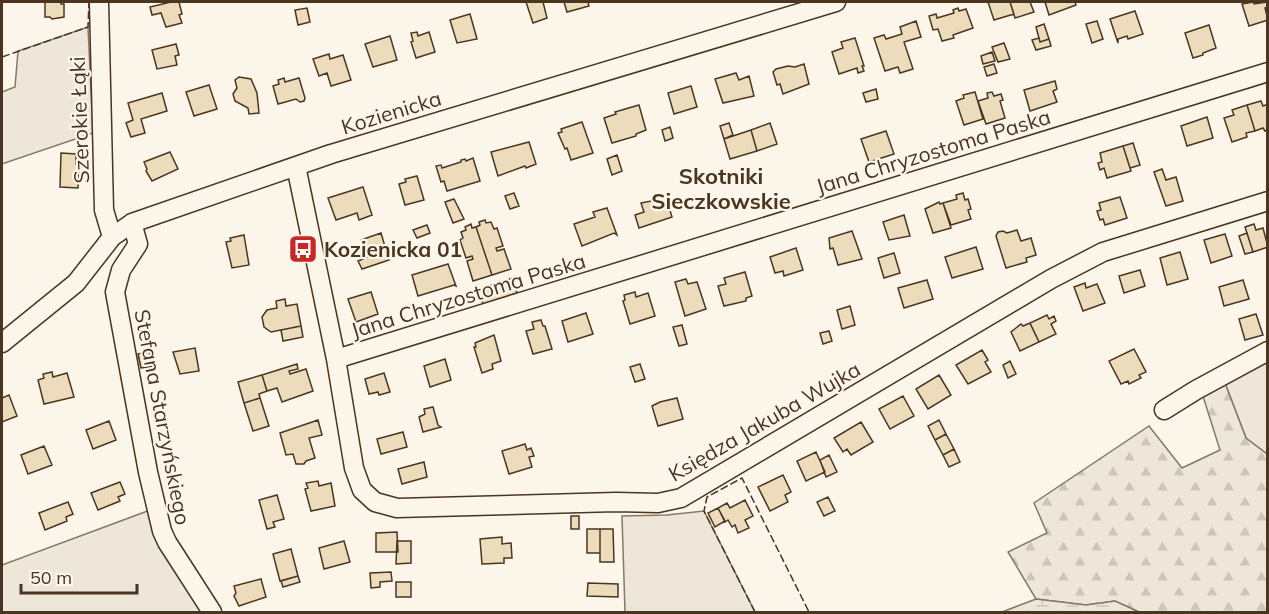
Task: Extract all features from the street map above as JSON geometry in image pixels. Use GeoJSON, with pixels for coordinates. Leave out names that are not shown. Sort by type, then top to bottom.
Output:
{"type":"FeatureCollection","features":[{"type":"Feature","properties":{"kind":"street","name":"Szerokie Łąki"},"geometry":{"type":"LineString","coordinates":[[99,2],[104,210],[112,237]]}},
{"type":"Feature","properties":{"kind":"street","name":"Kozienicka"},"geometry":{"type":"LineString","coordinates":[[2,343],[76,283],[112,237],[132,223],[296,166],[836,2]]}},
{"type":"Feature","properties":{"kind":"street","name":"Jana Chryzostoma Paska"},"geometry":{"type":"LineString","coordinates":[[336,359],[1268,72]]}},
{"type":"Feature","properties":{"kind":"street","name":"Księdza Jakuba Wujka"},"geometry":{"type":"LineString","coordinates":[[296,166],[336,359],[354,468],[362,490],[375,502],[397,508],[616,502],[658,503],[681,498],[1050,279],[1103,252],[1268,201]]}},
{"type":"Feature","properties":{"kind":"street","name":"Stefana Starzyńskiego"},"geometry":{"type":"LineString","coordinates":[[132,223],[138,244],[121,270],[115,292],[148,472],[164,537],[212,612]]}},
{"type":"Feature","properties":{"kind":"street"},"geometry":{"type":"LineString","coordinates":[[1164,410],[1268,351]]}},
{"type":"Feature","properties":{"kind":"green space"},"geometry":{"type":"Polygon","coordinates":[[[88,27],[93,133],[2,164],[2,92],[15,87],[18,51],[88,27]]]}},
{"type":"Feature","properties":{"kind":"green space"},"geometry":{"type":"Polygon","coordinates":[[[1267,358],[1267,454],[1246,438],[1223,378],[1267,358]]]}},
{"type":"Feature","properties":{"kind":"green space"},"geometry":{"type":"Polygon","coordinates":[[[1223,378],[1246,438],[1267,454],[1267,612],[1139,612],[1115,601],[1086,605],[1036,599],[1008,552],[1047,533],[1034,503],[1149,426],[1182,468],[1220,450],[1202,393],[1223,378]]]}},
{"type":"Feature","properties":{"kind":"green space"},"geometry":{"type":"Polygon","coordinates":[[[153,509],[217,612],[2,612],[2,565],[153,509]]]}},
{"type":"Feature","properties":{"kind":"green space"},"geometry":{"type":"Polygon","coordinates":[[[704,511],[755,612],[625,612],[622,516],[704,511]]]}},
{"type":"Feature","properties":{"kind":"green space"},"geometry":{"type":"Polygon","coordinates":[[[1036,599],[1086,605],[1115,601],[1139,612],[1002,612],[1036,599]]]}},
{"type":"Feature","properties":{"kind":"building"},"geometry":{"type":"Polygon","coordinates":[[[45,2],[64,4],[64,17],[52,19],[45,17],[45,2]]]}},
{"type":"Feature","properties":{"kind":"building"},"geometry":{"type":"Polygon","coordinates":[[[179,2],[182,14],[179,15],[182,23],[166,27],[161,13],[152,15],[150,7],[179,2]]]}},
{"type":"Feature","properties":{"kind":"building"},"geometry":{"type":"Polygon","coordinates":[[[526,2],[543,2],[547,18],[533,23],[526,2]]]}},
{"type":"Feature","properties":{"kind":"building"},"geometry":{"type":"Polygon","coordinates":[[[564,2],[588,2],[589,6],[567,12],[564,2]]]}},
{"type":"Feature","properties":{"kind":"building"},"geometry":{"type":"Polygon","coordinates":[[[988,2],[1010,2],[1014,14],[994,20],[988,2]]]}},
{"type":"Feature","properties":{"kind":"building"},"geometry":{"type":"Polygon","coordinates":[[[1010,2],[1030,2],[1034,12],[1015,18],[1010,2]]]}},
{"type":"Feature","properties":{"kind":"building"},"geometry":{"type":"Polygon","coordinates":[[[1045,2],[1075,2],[1076,5],[1049,15],[1045,2]]]}},
{"type":"Feature","properties":{"kind":"building"},"geometry":{"type":"Polygon","coordinates":[[[1253,2],[1254,4],[1267,2],[1268,7],[1265,8],[1268,20],[1249,26],[1242,4],[1253,2]]]}},
{"type":"Feature","properties":{"kind":"building"},"geometry":{"type":"Polygon","coordinates":[[[307,8],[310,22],[298,25],[295,10],[307,8]]]}},
{"type":"Feature","properties":{"kind":"building"},"geometry":{"type":"Polygon","coordinates":[[[958,8],[959,11],[966,9],[973,28],[953,35],[954,38],[942,41],[938,29],[933,30],[929,16],[936,14],[937,18],[954,13],[953,10],[958,8]]]}},
{"type":"Feature","properties":{"kind":"building"},"geometry":{"type":"Polygon","coordinates":[[[1135,11],[1143,34],[1128,39],[1127,36],[1118,39],[1118,43],[1110,19],[1135,11]]]}},
{"type":"Feature","properties":{"kind":"building"},"geometry":{"type":"Polygon","coordinates":[[[470,14],[477,39],[457,43],[450,20],[470,14]]]}},
{"type":"Feature","properties":{"kind":"building"},"geometry":{"type":"Polygon","coordinates":[[[916,21],[921,37],[904,42],[913,69],[900,73],[898,67],[885,71],[874,38],[884,35],[886,39],[902,34],[900,27],[916,21]]]}},
{"type":"Feature","properties":{"kind":"building"},"geometry":{"type":"Polygon","coordinates":[[[1097,21],[1103,39],[1092,43],[1086,24],[1097,21]]]}},
{"type":"Feature","properties":{"kind":"building"},"geometry":{"type":"Polygon","coordinates":[[[1044,24],[1049,39],[1040,42],[1036,27],[1044,24]]]}},
{"type":"Feature","properties":{"kind":"building"},"geometry":{"type":"Polygon","coordinates":[[[1209,25],[1216,48],[1193,58],[1185,33],[1209,25]]]}},
{"type":"Feature","properties":{"kind":"building"},"geometry":{"type":"Polygon","coordinates":[[[417,32],[418,36],[429,32],[435,52],[416,58],[411,33],[417,32]]]}},
{"type":"Feature","properties":{"kind":"building"},"geometry":{"type":"Polygon","coordinates":[[[390,36],[397,60],[373,67],[365,44],[390,36]]]}},
{"type":"Feature","properties":{"kind":"building"},"geometry":{"type":"Polygon","coordinates":[[[855,38],[864,71],[858,73],[857,68],[839,74],[832,52],[843,48],[841,42],[855,38]]]}},
{"type":"Feature","properties":{"kind":"building"},"geometry":{"type":"Polygon","coordinates":[[[1039,38],[1040,42],[1049,39],[1051,46],[1036,50],[1032,40],[1039,38]]]}},
{"type":"Feature","properties":{"kind":"building"},"geometry":{"type":"Polygon","coordinates":[[[1004,43],[1010,59],[998,62],[992,47],[1004,43]]]}},
{"type":"Feature","properties":{"kind":"building"},"geometry":{"type":"Polygon","coordinates":[[[176,44],[179,55],[175,56],[177,65],[157,69],[152,50],[176,44]]]}},
{"type":"Feature","properties":{"kind":"building"},"geometry":{"type":"Polygon","coordinates":[[[992,52],[995,61],[983,64],[981,56],[992,52]]]}},
{"type":"Feature","properties":{"kind":"building"},"geometry":{"type":"Polygon","coordinates":[[[329,54],[330,59],[343,55],[351,80],[331,86],[327,73],[319,76],[313,59],[329,54]]]}},
{"type":"Feature","properties":{"kind":"building"},"geometry":{"type":"Polygon","coordinates":[[[804,64],[809,84],[783,94],[773,72],[776,69],[804,64]]]}},
{"type":"Feature","properties":{"kind":"building"},"geometry":{"type":"Polygon","coordinates":[[[994,64],[997,73],[987,76],[984,67],[994,64]]]}},
{"type":"Feature","properties":{"kind":"building"},"geometry":{"type":"Polygon","coordinates":[[[736,73],[739,80],[749,76],[754,96],[723,103],[715,79],[736,73]]]}},
{"type":"Feature","properties":{"kind":"building"},"geometry":{"type":"Polygon","coordinates":[[[239,77],[251,79],[257,93],[259,113],[249,114],[248,108],[235,101],[233,94],[237,88],[235,80],[239,77]]]}},
{"type":"Feature","properties":{"kind":"building"},"geometry":{"type":"Polygon","coordinates":[[[284,78],[285,82],[299,78],[304,101],[300,102],[296,99],[278,104],[273,86],[279,84],[278,80],[284,78]]]}},
{"type":"Feature","properties":{"kind":"building"},"geometry":{"type":"Polygon","coordinates":[[[1055,81],[1057,89],[1053,91],[1057,102],[1030,111],[1024,90],[1055,81]]]}},
{"type":"Feature","properties":{"kind":"building"},"geometry":{"type":"Polygon","coordinates":[[[209,85],[217,109],[194,116],[186,92],[209,85]]]}},
{"type":"Feature","properties":{"kind":"building"},"geometry":{"type":"Polygon","coordinates":[[[691,86],[697,107],[674,114],[668,93],[691,86]]]}},
{"type":"Feature","properties":{"kind":"building"},"geometry":{"type":"Polygon","coordinates":[[[876,89],[878,99],[866,102],[863,93],[876,89]]]}},
{"type":"Feature","properties":{"kind":"building"},"geometry":{"type":"Polygon","coordinates":[[[975,92],[983,119],[964,125],[956,101],[964,98],[963,95],[975,92]]]}},
{"type":"Feature","properties":{"kind":"building"},"geometry":{"type":"Polygon","coordinates":[[[992,92],[994,96],[1001,94],[1003,100],[1000,101],[1005,118],[986,124],[978,101],[988,98],[987,93],[992,92]]]}},
{"type":"Feature","properties":{"kind":"building"},"geometry":{"type":"Polygon","coordinates":[[[162,93],[167,111],[141,119],[145,133],[131,137],[126,123],[133,120],[128,103],[162,93]]]}},
{"type":"Feature","properties":{"kind":"building"},"geometry":{"type":"Polygon","coordinates":[[[1261,101],[1263,106],[1268,104],[1268,130],[1265,131],[1263,128],[1255,131],[1247,105],[1261,101]]]}},
{"type":"Feature","properties":{"kind":"building"},"geometry":{"type":"Polygon","coordinates":[[[639,105],[646,130],[636,136],[612,143],[604,118],[639,105]]]}},
{"type":"Feature","properties":{"kind":"building"},"geometry":{"type":"Polygon","coordinates":[[[1247,105],[1255,131],[1246,133],[1247,137],[1232,142],[1224,118],[1234,115],[1232,110],[1247,105]]]}},
{"type":"Feature","properties":{"kind":"building"},"geometry":{"type":"Polygon","coordinates":[[[1207,117],[1213,138],[1187,146],[1181,126],[1207,117]]]}},
{"type":"Feature","properties":{"kind":"building"},"geometry":{"type":"Polygon","coordinates":[[[582,122],[593,153],[571,160],[558,133],[562,132],[561,129],[582,122]]]}},
{"type":"Feature","properties":{"kind":"building"},"geometry":{"type":"Polygon","coordinates":[[[729,123],[733,135],[724,139],[720,126],[729,123]]]}},
{"type":"Feature","properties":{"kind":"building"},"geometry":{"type":"Polygon","coordinates":[[[770,123],[777,144],[757,151],[751,130],[770,123]]]}},
{"type":"Feature","properties":{"kind":"building"},"geometry":{"type":"Polygon","coordinates":[[[670,127],[673,138],[665,141],[662,130],[670,127]]]}},
{"type":"Feature","properties":{"kind":"building"},"geometry":{"type":"Polygon","coordinates":[[[751,130],[757,151],[730,159],[724,139],[751,130]]]}},
{"type":"Feature","properties":{"kind":"building"},"geometry":{"type":"Polygon","coordinates":[[[886,131],[894,154],[869,162],[861,139],[886,131]]]}},
{"type":"Feature","properties":{"kind":"building"},"geometry":{"type":"Polygon","coordinates":[[[529,142],[536,164],[498,176],[491,152],[529,142]]]}},
{"type":"Feature","properties":{"kind":"building"},"geometry":{"type":"Polygon","coordinates":[[[1133,143],[1140,165],[1130,168],[1123,146],[1133,143]]]}},
{"type":"Feature","properties":{"kind":"building"},"geometry":{"type":"Polygon","coordinates":[[[1123,146],[1131,171],[1107,178],[1104,168],[1100,170],[1098,163],[1102,162],[1100,153],[1123,146]]]}},
{"type":"Feature","properties":{"kind":"building"},"geometry":{"type":"Polygon","coordinates":[[[170,152],[178,169],[152,181],[144,162],[170,152]]]}},
{"type":"Feature","properties":{"kind":"building"},"geometry":{"type":"Polygon","coordinates":[[[61,153],[76,154],[76,164],[79,164],[78,188],[60,187],[61,153]]]}},
{"type":"Feature","properties":{"kind":"building"},"geometry":{"type":"Polygon","coordinates":[[[617,155],[622,171],[612,175],[607,159],[617,155]]]}},
{"type":"Feature","properties":{"kind":"building"},"geometry":{"type":"Polygon","coordinates":[[[473,158],[480,181],[447,191],[444,181],[441,182],[436,166],[441,165],[442,168],[473,158]]]}},
{"type":"Feature","properties":{"kind":"building"},"geometry":{"type":"Polygon","coordinates":[[[1162,169],[1166,180],[1176,177],[1183,201],[1166,206],[1154,172],[1162,169]]]}},
{"type":"Feature","properties":{"kind":"building"},"geometry":{"type":"Polygon","coordinates":[[[417,176],[424,200],[405,205],[399,184],[406,182],[405,179],[417,176]]]}},
{"type":"Feature","properties":{"kind":"building"},"geometry":{"type":"Polygon","coordinates":[[[363,187],[372,215],[359,220],[357,213],[336,220],[328,198],[363,187]]]}},
{"type":"Feature","properties":{"kind":"building"},"geometry":{"type":"Polygon","coordinates":[[[514,193],[519,206],[510,209],[505,196],[514,193]]]}},
{"type":"Feature","properties":{"kind":"building"},"geometry":{"type":"Polygon","coordinates":[[[963,193],[965,200],[968,199],[971,219],[951,225],[943,203],[957,199],[956,195],[963,193]]]}},
{"type":"Feature","properties":{"kind":"building"},"geometry":{"type":"Polygon","coordinates":[[[1120,197],[1127,218],[1105,225],[1103,219],[1100,220],[1097,211],[1101,210],[1099,203],[1120,197]]]}},
{"type":"Feature","properties":{"kind":"building"},"geometry":{"type":"Polygon","coordinates":[[[666,198],[672,217],[639,228],[635,215],[644,212],[641,203],[666,198]]]}},
{"type":"Feature","properties":{"kind":"building"},"geometry":{"type":"Polygon","coordinates":[[[454,199],[464,219],[453,223],[445,202],[454,199]]]}},
{"type":"Feature","properties":{"kind":"building"},"geometry":{"type":"Polygon","coordinates":[[[939,202],[943,203],[951,228],[933,233],[925,209],[939,202]]]}},
{"type":"Feature","properties":{"kind":"building"},"geometry":{"type":"Polygon","coordinates":[[[607,208],[617,235],[614,233],[582,246],[574,224],[595,217],[593,212],[607,208]]]}},
{"type":"Feature","properties":{"kind":"building"},"geometry":{"type":"Polygon","coordinates":[[[904,215],[910,236],[889,240],[883,222],[904,215]]]}},
{"type":"Feature","properties":{"kind":"building"},"geometry":{"type":"Polygon","coordinates":[[[485,220],[486,223],[491,222],[494,229],[497,228],[503,246],[496,248],[497,251],[504,249],[511,269],[492,275],[476,227],[480,225],[479,222],[485,220]]]}},
{"type":"Feature","properties":{"kind":"building"},"geometry":{"type":"Polygon","coordinates":[[[471,224],[472,228],[476,227],[492,275],[473,281],[467,261],[473,259],[472,256],[466,258],[460,240],[463,238],[461,232],[471,224]]]}},
{"type":"Feature","properties":{"kind":"building"},"geometry":{"type":"Polygon","coordinates":[[[1254,224],[1256,230],[1263,228],[1268,247],[1253,252],[1245,227],[1254,224]]]}},
{"type":"Feature","properties":{"kind":"building"},"geometry":{"type":"Polygon","coordinates":[[[427,225],[430,233],[417,238],[413,230],[427,225]]]}},
{"type":"Feature","properties":{"kind":"building"},"geometry":{"type":"Polygon","coordinates":[[[1017,230],[1021,241],[1031,238],[1036,255],[1026,258],[1027,262],[1006,268],[996,236],[998,232],[1007,233],[1017,230]]]}},
{"type":"Feature","properties":{"kind":"building"},"geometry":{"type":"Polygon","coordinates":[[[852,231],[862,259],[838,265],[833,248],[830,249],[829,238],[852,231]]]}},
{"type":"Feature","properties":{"kind":"building"},"geometry":{"type":"Polygon","coordinates":[[[381,233],[386,250],[367,257],[361,240],[381,233]]]}},
{"type":"Feature","properties":{"kind":"building"},"geometry":{"type":"Polygon","coordinates":[[[1247,233],[1253,252],[1245,254],[1239,236],[1247,233]]]}},
{"type":"Feature","properties":{"kind":"building"},"geometry":{"type":"Polygon","coordinates":[[[1225,234],[1232,256],[1211,263],[1204,240],[1225,234]]]}},
{"type":"Feature","properties":{"kind":"building"},"geometry":{"type":"Polygon","coordinates":[[[244,235],[249,265],[232,268],[226,242],[231,241],[230,238],[244,235]]]}},
{"type":"Feature","properties":{"kind":"building"},"geometry":{"type":"Polygon","coordinates":[[[976,247],[983,269],[952,278],[945,257],[976,247]]]}},
{"type":"Feature","properties":{"kind":"building"},"geometry":{"type":"Polygon","coordinates":[[[796,248],[803,270],[784,276],[783,271],[775,273],[770,257],[796,248]]]}},
{"type":"Feature","properties":{"kind":"building"},"geometry":{"type":"Polygon","coordinates":[[[386,250],[389,260],[362,269],[358,261],[386,250]]]}},
{"type":"Feature","properties":{"kind":"building"},"geometry":{"type":"Polygon","coordinates":[[[1180,252],[1188,279],[1167,285],[1160,258],[1180,252]]]}},
{"type":"Feature","properties":{"kind":"building"},"geometry":{"type":"Polygon","coordinates":[[[894,253],[900,273],[884,278],[878,258],[894,253]]]}},
{"type":"Feature","properties":{"kind":"building"},"geometry":{"type":"Polygon","coordinates":[[[448,264],[456,286],[418,296],[412,275],[448,264]]]}},
{"type":"Feature","properties":{"kind":"building"},"geometry":{"type":"Polygon","coordinates":[[[1140,270],[1145,286],[1124,293],[1119,276],[1140,270]]]}},
{"type":"Feature","properties":{"kind":"building"},"geometry":{"type":"Polygon","coordinates":[[[745,272],[752,296],[746,298],[746,301],[724,306],[718,286],[726,284],[724,278],[745,272]]]}},
{"type":"Feature","properties":{"kind":"building"},"geometry":{"type":"Polygon","coordinates":[[[513,278],[517,293],[483,304],[478,289],[513,278]]]}},
{"type":"Feature","properties":{"kind":"building"},"geometry":{"type":"Polygon","coordinates":[[[686,279],[688,284],[697,282],[706,309],[685,316],[675,282],[686,279]]]}},
{"type":"Feature","properties":{"kind":"building"},"geometry":{"type":"Polygon","coordinates":[[[927,280],[933,299],[904,308],[898,288],[927,280]]]}},
{"type":"Feature","properties":{"kind":"building"},"geometry":{"type":"Polygon","coordinates":[[[1243,280],[1249,299],[1224,306],[1219,287],[1243,280]]]}},
{"type":"Feature","properties":{"kind":"building"},"geometry":{"type":"Polygon","coordinates":[[[1085,283],[1086,288],[1097,284],[1105,303],[1083,311],[1074,287],[1085,283]]]}},
{"type":"Feature","properties":{"kind":"building"},"geometry":{"type":"Polygon","coordinates":[[[371,292],[378,314],[356,322],[348,299],[371,292]]]}},
{"type":"Feature","properties":{"kind":"building"},"geometry":{"type":"Polygon","coordinates":[[[635,292],[636,297],[648,293],[655,316],[630,324],[623,301],[625,300],[624,295],[635,292]]]}},
{"type":"Feature","properties":{"kind":"building"},"geometry":{"type":"Polygon","coordinates":[[[285,299],[286,306],[297,304],[301,326],[271,332],[264,327],[262,317],[267,310],[277,308],[276,301],[285,299]]]}},
{"type":"Feature","properties":{"kind":"building"},"geometry":{"type":"Polygon","coordinates":[[[850,306],[855,325],[842,329],[837,310],[850,306]]]}},
{"type":"Feature","properties":{"kind":"building"},"geometry":{"type":"Polygon","coordinates":[[[586,313],[593,334],[568,342],[562,321],[586,313]]]}},
{"type":"Feature","properties":{"kind":"building"},"geometry":{"type":"Polygon","coordinates":[[[1256,314],[1263,335],[1245,340],[1239,319],[1256,314]]]}},
{"type":"Feature","properties":{"kind":"building"},"geometry":{"type":"Polygon","coordinates":[[[1047,315],[1049,319],[1054,316],[1056,321],[1051,324],[1056,334],[1039,342],[1030,323],[1047,315]]]}},
{"type":"Feature","properties":{"kind":"building"},"geometry":{"type":"Polygon","coordinates":[[[541,320],[552,349],[533,354],[526,331],[534,329],[532,322],[541,320]]]}},
{"type":"Feature","properties":{"kind":"building"},"geometry":{"type":"Polygon","coordinates":[[[1030,323],[1039,342],[1020,351],[1011,332],[1021,324],[1023,326],[1030,323]]]}},
{"type":"Feature","properties":{"kind":"building"},"geometry":{"type":"Polygon","coordinates":[[[682,325],[687,344],[679,346],[673,327],[682,325]]]}},
{"type":"Feature","properties":{"kind":"building"},"geometry":{"type":"Polygon","coordinates":[[[301,326],[303,337],[283,341],[281,330],[301,326]]]}},
{"type":"Feature","properties":{"kind":"building"},"geometry":{"type":"Polygon","coordinates":[[[829,331],[832,341],[823,344],[820,333],[829,331]]]}},
{"type":"Feature","properties":{"kind":"building"},"geometry":{"type":"Polygon","coordinates":[[[494,335],[501,361],[492,364],[493,369],[482,373],[474,347],[476,347],[475,343],[494,335]]]}},
{"type":"Feature","properties":{"kind":"building"},"geometry":{"type":"Polygon","coordinates":[[[195,348],[199,371],[180,374],[173,352],[195,348]]]}},
{"type":"Feature","properties":{"kind":"building"},"geometry":{"type":"Polygon","coordinates":[[[1134,349],[1146,372],[1139,375],[1141,378],[1129,384],[1128,381],[1121,384],[1109,361],[1134,349]]]}},
{"type":"Feature","properties":{"kind":"building"},"geometry":{"type":"Polygon","coordinates":[[[982,350],[991,372],[968,384],[956,365],[982,350]]]}},
{"type":"Feature","properties":{"kind":"building"},"geometry":{"type":"Polygon","coordinates":[[[149,351],[151,358],[154,357],[156,366],[141,368],[138,354],[149,351]]]}},
{"type":"Feature","properties":{"kind":"building"},"geometry":{"type":"Polygon","coordinates":[[[445,359],[451,380],[430,387],[424,366],[445,359]]]}},
{"type":"Feature","properties":{"kind":"building"},"geometry":{"type":"Polygon","coordinates":[[[1010,361],[1016,374],[1008,378],[1003,365],[1010,361]]]}},
{"type":"Feature","properties":{"kind":"building"},"geometry":{"type":"Polygon","coordinates":[[[297,364],[298,369],[289,371],[290,374],[306,369],[313,391],[282,402],[277,388],[267,391],[262,375],[297,364]]]}},
{"type":"Feature","properties":{"kind":"building"},"geometry":{"type":"Polygon","coordinates":[[[640,364],[645,379],[635,382],[630,367],[640,364]]]}},
{"type":"Feature","properties":{"kind":"building"},"geometry":{"type":"Polygon","coordinates":[[[52,372],[53,377],[67,373],[74,397],[44,404],[38,380],[44,378],[43,374],[52,372]]]}},
{"type":"Feature","properties":{"kind":"building"},"geometry":{"type":"Polygon","coordinates":[[[384,373],[390,392],[379,395],[378,392],[369,394],[365,379],[384,373]]]}},
{"type":"Feature","properties":{"kind":"building"},"geometry":{"type":"Polygon","coordinates":[[[262,375],[267,391],[259,394],[260,398],[244,403],[238,382],[262,375]]]}},
{"type":"Feature","properties":{"kind":"building"},"geometry":{"type":"Polygon","coordinates":[[[939,375],[951,395],[928,409],[916,389],[939,375]]]}},
{"type":"Feature","properties":{"kind":"building"},"geometry":{"type":"Polygon","coordinates":[[[9,395],[17,416],[2,422],[2,398],[9,395]]]}},
{"type":"Feature","properties":{"kind":"building"},"geometry":{"type":"Polygon","coordinates":[[[903,396],[914,416],[890,429],[879,409],[903,396]]]}},
{"type":"Feature","properties":{"kind":"building"},"geometry":{"type":"Polygon","coordinates":[[[260,398],[269,426],[253,431],[244,403],[260,398]]]}},
{"type":"Feature","properties":{"kind":"building"},"geometry":{"type":"Polygon","coordinates":[[[677,398],[683,419],[658,426],[652,406],[677,398]]]}},
{"type":"Feature","properties":{"kind":"building"},"geometry":{"type":"Polygon","coordinates":[[[433,407],[438,425],[441,427],[423,432],[419,417],[425,414],[424,409],[433,407]]]}},
{"type":"Feature","properties":{"kind":"building"},"geometry":{"type":"Polygon","coordinates":[[[318,420],[322,435],[309,438],[315,458],[304,464],[296,464],[293,454],[286,455],[280,433],[318,420]]]}},
{"type":"Feature","properties":{"kind":"building"},"geometry":{"type":"Polygon","coordinates":[[[939,420],[946,434],[935,440],[928,426],[939,420]]]}},
{"type":"Feature","properties":{"kind":"building"},"geometry":{"type":"Polygon","coordinates":[[[109,421],[116,440],[93,449],[86,430],[109,421]]]}},
{"type":"Feature","properties":{"kind":"building"},"geometry":{"type":"Polygon","coordinates":[[[861,422],[873,442],[851,455],[847,449],[843,452],[834,438],[861,422]]]}},
{"type":"Feature","properties":{"kind":"building"},"geometry":{"type":"Polygon","coordinates":[[[403,432],[407,447],[381,454],[377,439],[403,432]]]}},
{"type":"Feature","properties":{"kind":"building"},"geometry":{"type":"Polygon","coordinates":[[[946,434],[954,449],[943,455],[935,440],[946,434]]]}},
{"type":"Feature","properties":{"kind":"building"},"geometry":{"type":"Polygon","coordinates":[[[525,444],[527,450],[531,448],[534,456],[529,457],[532,467],[509,474],[502,451],[525,444]]]}},
{"type":"Feature","properties":{"kind":"building"},"geometry":{"type":"Polygon","coordinates":[[[44,446],[52,465],[28,474],[21,455],[44,446]]]}},
{"type":"Feature","properties":{"kind":"building"},"geometry":{"type":"Polygon","coordinates":[[[954,449],[960,462],[949,467],[943,455],[954,449]]]}},
{"type":"Feature","properties":{"kind":"building"},"geometry":{"type":"Polygon","coordinates":[[[816,452],[825,472],[806,481],[797,461],[816,452]]]}},
{"type":"Feature","properties":{"kind":"building"},"geometry":{"type":"Polygon","coordinates":[[[829,455],[837,472],[826,477],[820,460],[829,455]]]}},
{"type":"Feature","properties":{"kind":"building"},"geometry":{"type":"Polygon","coordinates":[[[424,462],[427,477],[402,484],[398,469],[424,462]]]}},
{"type":"Feature","properties":{"kind":"building"},"geometry":{"type":"Polygon","coordinates":[[[783,475],[791,492],[785,495],[788,502],[770,511],[758,487],[783,475]]]}},
{"type":"Feature","properties":{"kind":"building"},"geometry":{"type":"Polygon","coordinates":[[[318,481],[319,486],[331,483],[335,506],[311,511],[305,489],[308,488],[306,483],[318,481]]]}},
{"type":"Feature","properties":{"kind":"building"},"geometry":{"type":"Polygon","coordinates":[[[120,482],[125,494],[118,497],[120,501],[98,510],[91,493],[120,482]]]}},
{"type":"Feature","properties":{"kind":"building"},"geometry":{"type":"Polygon","coordinates":[[[277,495],[284,519],[273,522],[275,527],[267,529],[259,500],[277,495]]]}},
{"type":"Feature","properties":{"kind":"building"},"geometry":{"type":"Polygon","coordinates":[[[828,497],[835,511],[824,516],[817,502],[828,497]]]}},
{"type":"Feature","properties":{"kind":"building"},"geometry":{"type":"Polygon","coordinates":[[[745,500],[753,516],[745,520],[749,528],[738,533],[735,525],[732,527],[728,520],[725,522],[718,508],[727,503],[730,508],[745,500]]]}},
{"type":"Feature","properties":{"kind":"building"},"geometry":{"type":"Polygon","coordinates":[[[68,502],[73,514],[66,517],[67,521],[45,530],[39,513],[68,502]]]}},
{"type":"Feature","properties":{"kind":"building"},"geometry":{"type":"Polygon","coordinates":[[[718,508],[725,521],[715,527],[708,513],[718,508]]]}},
{"type":"Feature","properties":{"kind":"building"},"geometry":{"type":"Polygon","coordinates":[[[571,516],[579,516],[579,529],[571,529],[571,516]]]}},
{"type":"Feature","properties":{"kind":"building"},"geometry":{"type":"Polygon","coordinates":[[[587,529],[600,529],[600,553],[587,553],[587,529]]]}},
{"type":"Feature","properties":{"kind":"building"},"geometry":{"type":"Polygon","coordinates":[[[600,529],[613,529],[614,562],[600,562],[600,529]]]}},
{"type":"Feature","properties":{"kind":"building"},"geometry":{"type":"Polygon","coordinates":[[[397,532],[398,552],[376,552],[376,533],[397,532]]]}},
{"type":"Feature","properties":{"kind":"building"},"geometry":{"type":"Polygon","coordinates":[[[502,537],[502,544],[511,543],[512,558],[504,558],[504,563],[482,564],[480,539],[502,537]]]}},
{"type":"Feature","properties":{"kind":"building"},"geometry":{"type":"Polygon","coordinates":[[[344,541],[350,562],[324,569],[319,548],[344,541]]]}},
{"type":"Feature","properties":{"kind":"building"},"geometry":{"type":"Polygon","coordinates":[[[397,541],[411,541],[411,563],[396,564],[397,541]]]}},
{"type":"Feature","properties":{"kind":"building"},"geometry":{"type":"Polygon","coordinates":[[[291,549],[298,576],[280,581],[273,554],[291,549]]]}},
{"type":"Feature","properties":{"kind":"building"},"geometry":{"type":"Polygon","coordinates":[[[391,572],[392,581],[380,582],[380,587],[371,588],[370,573],[391,572]]]}},
{"type":"Feature","properties":{"kind":"building"},"geometry":{"type":"Polygon","coordinates":[[[298,576],[300,582],[283,587],[281,581],[298,576]]]}},
{"type":"Feature","properties":{"kind":"building"},"geometry":{"type":"Polygon","coordinates":[[[261,579],[266,597],[239,606],[234,596],[236,593],[234,586],[261,579]]]}},
{"type":"Feature","properties":{"kind":"building"},"geometry":{"type":"Polygon","coordinates":[[[396,582],[411,582],[411,597],[396,597],[396,582]]]}},
{"type":"Feature","properties":{"kind":"building"},"geometry":{"type":"Polygon","coordinates":[[[588,583],[618,584],[618,597],[587,596],[588,583]]]}},
{"type":"Feature","properties":{"kind":"fence"},"geometry":{"type":"LineString","coordinates":[[2,57],[88,27],[89,2]]}},
{"type":"Feature","properties":{"kind":"fence"},"geometry":{"type":"LineString","coordinates":[[755,612],[704,511],[707,497],[742,478],[809,612]]}},
{"type":"Feature","properties":{"kind":"place","name":"Kozienicka 01"},"geometry":{"type":"Point","coordinates":[303,249]}},
{"type":"Feature","properties":{"kind":"district","name":"Skotniki Sieczkowskie"},"geometry":{"type":"Point","coordinates":[721,188]}}]}
